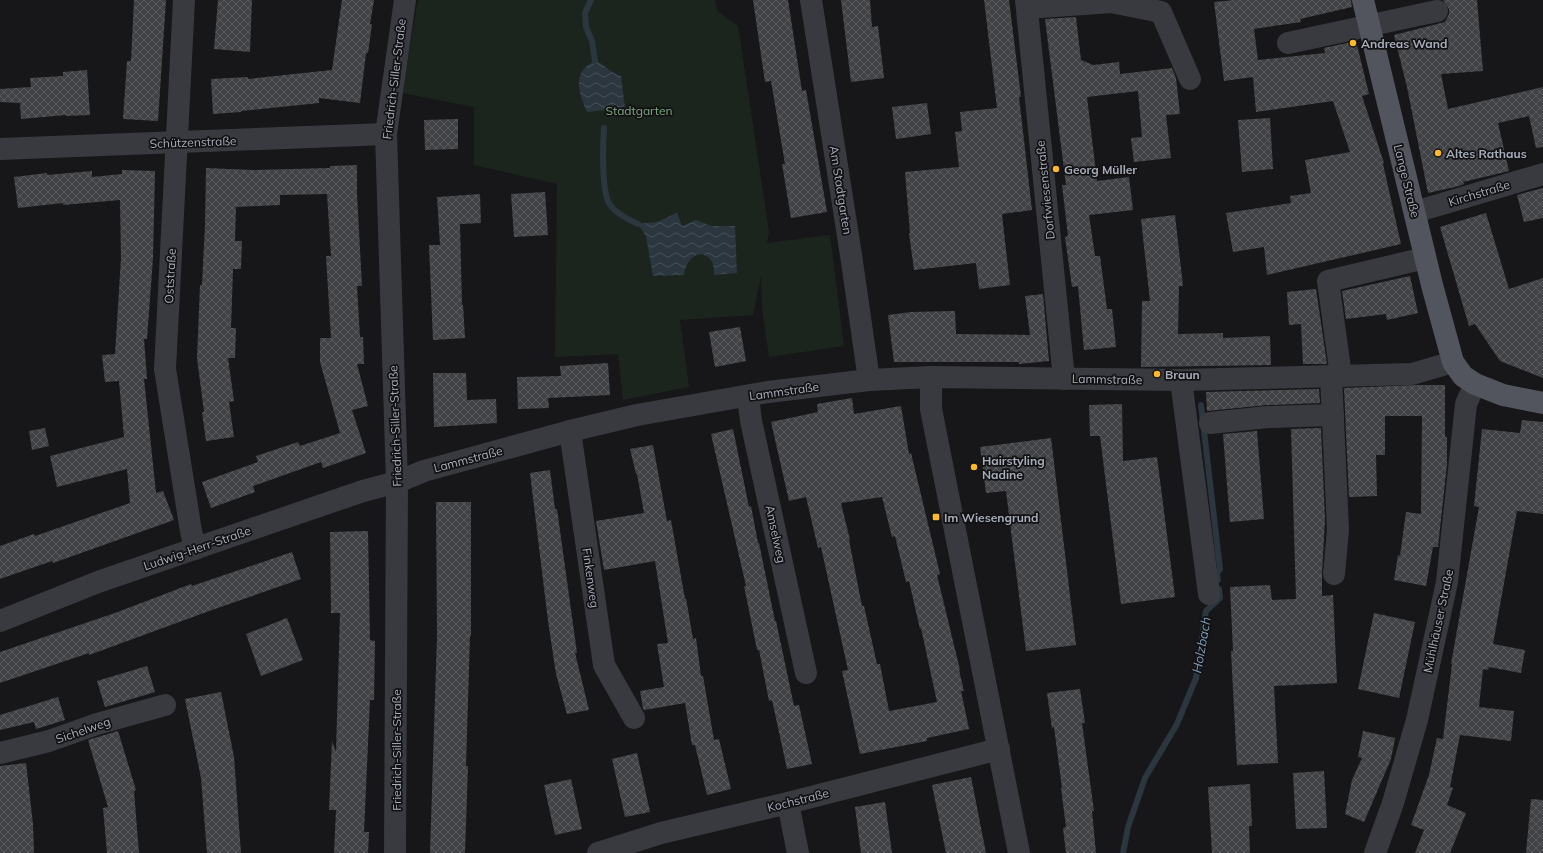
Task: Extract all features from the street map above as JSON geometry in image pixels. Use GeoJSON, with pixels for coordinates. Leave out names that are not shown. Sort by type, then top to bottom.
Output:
{"type":"FeatureCollection","features":[{"type":"Feature","properties":{"kind":"main road","name":"Lange Straße"},"geometry":{"type":"LineString","coordinates":[[1363,0],[1425,258],[1453,362]]}},
{"type":"Feature","properties":{"kind":"main road"},"geometry":{"type":"LineString","coordinates":[[1453,362],[1463,376],[1475,384],[1504,395],[1543,403]]}},
{"type":"Feature","properties":{"kind":"street","name":"Oststraße"},"geometry":{"type":"LineString","coordinates":[[184,0],[165,369],[195,549]]}},
{"type":"Feature","properties":{"kind":"street","name":"Friedrich-Siller-Straße"},"geometry":{"type":"LineString","coordinates":[[395,853],[397,482],[386,134],[405,0]]}},
{"type":"Feature","properties":{"kind":"street","name":"Am Stadtgarten"},"geometry":{"type":"LineString","coordinates":[[811,0],[869,380]]}},
{"type":"Feature","properties":{"kind":"street"},"geometry":{"type":"LineString","coordinates":[[1027,4],[1111,2],[1161,12],[1190,79]]}},
{"type":"Feature","properties":{"kind":"street","name":"Dorfwiesenstraße"},"geometry":{"type":"LineString","coordinates":[[1027,4],[1064,379]]}},
{"type":"Feature","properties":{"kind":"street"},"geometry":{"type":"LineString","coordinates":[[1288,43],[1437,11]]}},
{"type":"Feature","properties":{"kind":"street","name":"Schützenstraße"},"geometry":{"type":"LineString","coordinates":[[0,149],[386,134]]}},
{"type":"Feature","properties":{"kind":"street","name":"Kirchstraße"},"geometry":{"type":"LineString","coordinates":[[1415,212],[1543,174]]}},
{"type":"Feature","properties":{"kind":"street"},"geometry":{"type":"LineString","coordinates":[[1334,574],[1338,530],[1333,415],[1336,376],[1328,282],[1425,258]]}},
{"type":"Feature","properties":{"kind":"street","name":"Lammstraße"},"geometry":{"type":"LineString","coordinates":[[397,482],[424,471],[570,431],[638,415],[748,396],[869,380],[931,378],[1181,380],[1412,374],[1453,362]]}},
{"type":"Feature","properties":{"kind":"street"},"geometry":{"type":"LineString","coordinates":[[931,378],[932,410],[1018,853]]}},
{"type":"Feature","properties":{"kind":"street"},"geometry":{"type":"LineString","coordinates":[[1181,380],[1209,594]]}},
{"type":"Feature","properties":{"kind":"street","name":"Mühlhäuser Straße"},"geometry":{"type":"LineString","coordinates":[[1375,853],[1393,803],[1417,720],[1447,582],[1466,404],[1475,384]]}},
{"type":"Feature","properties":{"kind":"street","name":"Amselweg"},"geometry":{"type":"LineString","coordinates":[[748,396],[751,420],[806,673]]}},
{"type":"Feature","properties":{"kind":"street"},"geometry":{"type":"LineString","coordinates":[[1210,423],[1268,417],[1333,415]]}},
{"type":"Feature","properties":{"kind":"street","name":"Finkenweg"},"geometry":{"type":"LineString","coordinates":[[570,431],[604,665],[634,718]]}},
{"type":"Feature","properties":{"kind":"street","name":"Ludwig-Herr-Straße"},"geometry":{"type":"LineString","coordinates":[[0,621],[98,582],[363,491],[397,482]]}},
{"type":"Feature","properties":{"kind":"street","name":"Sichelweg"},"geometry":{"type":"LineString","coordinates":[[0,753],[49,742],[97,724],[165,705]]}},
{"type":"Feature","properties":{"kind":"street","name":"Kochstraße"},"geometry":{"type":"LineString","coordinates":[[598,853],[661,833],[788,803],[999,749]]}},
{"type":"Feature","properties":{"kind":"street"},"geometry":{"type":"LineString","coordinates":[[788,803],[798,853]]}},
{"type":"Feature","properties":{"kind":"green space","name":"Stadtgarten"},"geometry":{"type":"Polygon","coordinates":[[[418,0],[715,0],[717,11],[738,26],[769,232],[767,243],[830,235],[844,346],[769,357],[762,307],[761,276],[753,315],[680,320],[689,387],[623,400],[618,354],[555,357],[557,184],[474,165],[474,107],[402,93],[418,0]]]}},
{"type":"Feature","properties":{"kind":"water"},"geometry":{"type":"Polygon","coordinates":[[[595,61],[613,73],[621,76],[625,108],[587,112],[580,90],[580,77],[582,71],[595,61]]]}},
{"type":"Feature","properties":{"kind":"water"},"geometry":{"type":"Polygon","coordinates":[[[677,213],[682,226],[696,220],[712,226],[735,226],[737,273],[714,275],[714,267],[710,259],[701,254],[693,257],[687,265],[684,275],[653,276],[646,236],[638,224],[657,222],[677,213]]]}},
{"type":"Feature","properties":{"kind":"building"},"geometry":{"type":"Polygon","coordinates":[[[134,0],[166,0],[158,121],[123,119],[127,61],[131,61],[134,0]]]}},
{"type":"Feature","properties":{"kind":"building"},"geometry":{"type":"Polygon","coordinates":[[[218,0],[252,0],[250,52],[214,49],[218,0]]]}},
{"type":"Feature","properties":{"kind":"building"},"geometry":{"type":"Polygon","coordinates":[[[342,0],[374,0],[370,24],[372,24],[368,53],[366,53],[360,103],[319,98],[319,103],[213,114],[211,79],[248,77],[248,79],[332,70],[342,0]]]}},
{"type":"Feature","properties":{"kind":"building"},"geometry":{"type":"Polygon","coordinates":[[[753,0],[788,0],[802,91],[806,90],[827,212],[791,218],[782,164],[785,164],[771,81],[765,82],[753,0]]]}},
{"type":"Feature","properties":{"kind":"building"},"geometry":{"type":"Polygon","coordinates":[[[841,0],[870,0],[872,27],[878,26],[884,78],[851,82],[841,0]]]}},
{"type":"Feature","properties":{"kind":"building"},"geometry":{"type":"Polygon","coordinates":[[[984,0],[1009,0],[1021,97],[1019,97],[1032,210],[1002,214],[1010,285],[979,289],[976,263],[914,270],[909,233],[905,172],[959,167],[955,132],[962,131],[960,112],[997,108],[984,0]]]}},
{"type":"Feature","properties":{"kind":"building"},"geometry":{"type":"Polygon","coordinates":[[[1234,0],[1351,0],[1352,7],[1300,19],[1301,22],[1254,29],[1258,60],[1325,53],[1324,48],[1356,41],[1369,94],[1362,96],[1384,163],[1401,244],[1267,275],[1264,247],[1233,252],[1226,213],[1291,203],[1290,196],[1311,193],[1305,160],[1350,152],[1333,101],[1256,112],[1253,77],[1224,81],[1214,2],[1234,0]]]}},
{"type":"Feature","properties":{"kind":"building"},"geometry":{"type":"Polygon","coordinates":[[[1443,0],[1477,0],[1483,71],[1441,74],[1448,109],[1543,87],[1543,147],[1536,148],[1529,116],[1498,123],[1509,171],[1463,182],[1464,184],[1459,186],[1428,193],[1407,87],[1394,35],[1445,22],[1449,14],[1449,9],[1443,0]]]}},
{"type":"Feature","properties":{"kind":"building"},"geometry":{"type":"Polygon","coordinates":[[[1076,17],[1081,60],[1093,65],[1119,62],[1120,74],[1172,68],[1176,78],[1180,114],[1166,115],[1171,158],[1134,162],[1131,138],[1142,137],[1138,91],[1087,97],[1097,181],[1129,177],[1133,210],[1089,215],[1095,256],[1100,256],[1107,309],[1112,309],[1116,347],[1084,350],[1078,286],[1072,287],[1065,237],[1068,236],[1062,185],[1066,185],[1045,19],[1076,17]]]}},
{"type":"Feature","properties":{"kind":"building"},"geometry":{"type":"Polygon","coordinates":[[[87,70],[90,115],[66,115],[21,119],[20,103],[0,102],[0,89],[31,87],[30,78],[63,76],[63,72],[87,70]]]}},
{"type":"Feature","properties":{"kind":"building"},"geometry":{"type":"Polygon","coordinates":[[[927,103],[931,134],[896,139],[892,107],[927,103]]]}},
{"type":"Feature","properties":{"kind":"building"},"geometry":{"type":"Polygon","coordinates":[[[1270,118],[1273,169],[1242,172],[1238,120],[1270,118]]]}},
{"type":"Feature","properties":{"kind":"building"},"geometry":{"type":"Polygon","coordinates":[[[458,119],[458,149],[425,150],[424,120],[458,119]]]}},
{"type":"Feature","properties":{"kind":"building"},"geometry":{"type":"Polygon","coordinates":[[[357,165],[362,286],[357,286],[360,337],[363,337],[364,364],[357,364],[368,406],[352,410],[366,453],[323,468],[321,462],[253,486],[255,492],[211,508],[202,482],[258,462],[256,456],[298,442],[300,446],[340,433],[320,362],[320,338],[331,338],[326,256],[331,256],[327,194],[280,195],[280,205],[236,207],[235,241],[242,241],[241,269],[233,269],[231,328],[236,328],[235,358],[228,358],[234,401],[229,402],[234,437],[206,441],[197,358],[200,285],[202,285],[205,225],[206,168],[253,170],[330,168],[330,166],[357,165]]]}},
{"type":"Feature","properties":{"kind":"building"},"geometry":{"type":"Polygon","coordinates":[[[122,170],[155,171],[153,258],[147,339],[144,339],[147,379],[144,379],[156,493],[163,491],[174,520],[53,563],[52,561],[0,579],[0,546],[34,534],[35,536],[130,503],[127,469],[57,487],[50,456],[124,437],[119,381],[105,382],[102,355],[115,354],[121,258],[120,200],[63,205],[63,203],[18,208],[14,177],[47,173],[47,175],[92,171],[92,177],[122,174],[122,170]]]}},
{"type":"Feature","properties":{"kind":"building"},"geometry":{"type":"Polygon","coordinates":[[[1543,188],[1543,218],[1524,222],[1517,195],[1543,188]]]}},
{"type":"Feature","properties":{"kind":"building"},"geometry":{"type":"Polygon","coordinates":[[[545,192],[548,235],[514,237],[511,194],[545,192]]]}},
{"type":"Feature","properties":{"kind":"building"},"geometry":{"type":"Polygon","coordinates":[[[480,194],[481,223],[460,224],[462,305],[465,338],[433,340],[429,245],[440,245],[437,197],[480,194]]]}},
{"type":"Feature","properties":{"kind":"building"},"geometry":{"type":"Polygon","coordinates":[[[1486,213],[1509,289],[1543,278],[1543,378],[1500,361],[1475,324],[1469,326],[1440,227],[1486,213]]]}},
{"type":"Feature","properties":{"kind":"building"},"geometry":{"type":"Polygon","coordinates":[[[1175,215],[1183,286],[1179,286],[1178,334],[1223,333],[1223,338],[1270,336],[1271,365],[1141,367],[1142,301],[1150,301],[1141,219],[1175,215]]]}},
{"type":"Feature","properties":{"kind":"building"},"geometry":{"type":"Polygon","coordinates":[[[1410,276],[1418,313],[1387,320],[1386,314],[1346,319],[1342,291],[1410,276]]]}},
{"type":"Feature","properties":{"kind":"building"},"geometry":{"type":"Polygon","coordinates":[[[1316,289],[1327,364],[1303,364],[1301,324],[1289,325],[1287,292],[1316,289]]]}},
{"type":"Feature","properties":{"kind":"building"},"geometry":{"type":"Polygon","coordinates":[[[1043,294],[1049,361],[1019,364],[1019,362],[894,362],[888,315],[911,312],[955,311],[956,334],[1030,335],[1025,296],[1043,294]]]}},
{"type":"Feature","properties":{"kind":"building"},"geometry":{"type":"Polygon","coordinates":[[[740,327],[746,361],[715,367],[709,332],[740,327]]]}},
{"type":"Feature","properties":{"kind":"building"},"geometry":{"type":"Polygon","coordinates":[[[608,363],[610,395],[548,398],[549,408],[518,409],[517,377],[561,376],[560,366],[608,363]]]}},
{"type":"Feature","properties":{"kind":"building"},"geometry":{"type":"Polygon","coordinates":[[[433,373],[466,373],[467,400],[496,399],[497,423],[434,427],[433,373]]]}},
{"type":"Feature","properties":{"kind":"building"},"geometry":{"type":"Polygon","coordinates":[[[1445,385],[1445,437],[1447,437],[1447,464],[1438,547],[1433,547],[1426,586],[1394,580],[1398,555],[1400,556],[1406,512],[1421,514],[1422,416],[1385,416],[1385,455],[1376,455],[1377,496],[1349,497],[1344,388],[1445,385]]]}},
{"type":"Feature","properties":{"kind":"building"},"geometry":{"type":"Polygon","coordinates":[[[1319,389],[1320,403],[1267,405],[1207,411],[1206,392],[1319,389]]]}},
{"type":"Feature","properties":{"kind":"building"},"geometry":{"type":"Polygon","coordinates":[[[852,398],[854,414],[901,406],[909,454],[911,453],[940,574],[937,575],[960,670],[964,691],[961,691],[969,729],[927,738],[927,741],[860,754],[842,671],[848,670],[821,547],[818,548],[806,497],[789,501],[771,422],[818,412],[817,404],[852,398]],[[882,497],[841,503],[850,540],[862,606],[864,606],[877,664],[880,664],[889,711],[937,702],[909,581],[906,582],[895,536],[892,537],[882,497]]]}},
{"type":"Feature","properties":{"kind":"building"},"geometry":{"type":"Polygon","coordinates":[[[1122,404],[1123,461],[1157,457],[1175,597],[1121,604],[1100,436],[1090,436],[1089,405],[1122,404]]]}},
{"type":"Feature","properties":{"kind":"building"},"geometry":{"type":"Polygon","coordinates":[[[1522,420],[1543,422],[1543,514],[1517,511],[1493,644],[1525,650],[1521,673],[1489,667],[1488,670],[1483,669],[1479,707],[1514,711],[1511,741],[1460,735],[1450,787],[1453,788],[1447,805],[1466,813],[1450,853],[1415,853],[1424,830],[1411,825],[1429,775],[1437,738],[1443,739],[1451,664],[1479,507],[1474,506],[1482,429],[1520,433],[1522,420]]]}},
{"type":"Feature","properties":{"kind":"building"},"geometry":{"type":"Polygon","coordinates":[[[45,428],[49,446],[32,450],[29,431],[45,428]]]}},
{"type":"Feature","properties":{"kind":"building"},"geometry":{"type":"Polygon","coordinates":[[[1321,428],[1325,519],[1322,596],[1333,595],[1337,683],[1274,686],[1278,763],[1237,765],[1231,651],[1233,651],[1230,587],[1270,585],[1272,600],[1296,599],[1291,429],[1321,428]]]}},
{"type":"Feature","properties":{"kind":"building"},"geometry":{"type":"Polygon","coordinates":[[[733,429],[794,706],[799,705],[812,764],[787,769],[772,700],[769,701],[759,650],[757,650],[744,586],[746,586],[711,434],[733,429]]]}},
{"type":"Feature","properties":{"kind":"building"},"geometry":{"type":"Polygon","coordinates":[[[1257,431],[1264,519],[1230,522],[1223,434],[1257,431]]]}},
{"type":"Feature","properties":{"kind":"building"},"geometry":{"type":"Polygon","coordinates":[[[1051,438],[1076,645],[1026,651],[1006,491],[986,493],[980,447],[1051,438]]]}},
{"type":"Feature","properties":{"kind":"building"},"geometry":{"type":"Polygon","coordinates":[[[653,445],[667,521],[671,520],[693,639],[696,638],[701,676],[703,676],[714,740],[719,739],[731,789],[707,795],[695,745],[692,745],[685,703],[644,710],[643,708],[640,691],[664,687],[657,644],[668,643],[655,561],[604,570],[596,521],[644,513],[637,474],[630,449],[653,445]]]}},
{"type":"Feature","properties":{"kind":"building"},"geometry":{"type":"Polygon","coordinates":[[[550,470],[555,509],[557,509],[577,653],[575,653],[589,710],[567,714],[556,674],[530,473],[550,470]]]}},
{"type":"Feature","properties":{"kind":"building"},"geometry":{"type":"Polygon","coordinates":[[[436,502],[471,502],[471,636],[466,766],[468,766],[465,853],[430,853],[437,636],[436,502]]]}},
{"type":"Feature","properties":{"kind":"building"},"geometry":{"type":"Polygon","coordinates":[[[368,531],[370,640],[375,641],[374,700],[370,700],[364,832],[369,832],[368,853],[334,853],[336,810],[329,810],[332,741],[336,752],[340,613],[331,613],[330,532],[368,531]]]}},
{"type":"Feature","properties":{"kind":"building"},"geometry":{"type":"Polygon","coordinates":[[[292,552],[301,579],[89,655],[89,653],[0,683],[0,652],[115,613],[191,584],[192,586],[292,552]]]}},
{"type":"Feature","properties":{"kind":"building"},"geometry":{"type":"Polygon","coordinates":[[[1374,613],[1415,622],[1399,698],[1358,689],[1374,613]]]}},
{"type":"Feature","properties":{"kind":"building"},"geometry":{"type":"Polygon","coordinates":[[[287,618],[303,660],[261,676],[246,634],[287,618]]]}},
{"type":"Feature","properties":{"kind":"building"},"geometry":{"type":"Polygon","coordinates":[[[147,666],[155,692],[105,707],[97,681],[147,666]]]}},
{"type":"Feature","properties":{"kind":"building"},"geometry":{"type":"Polygon","coordinates":[[[1080,689],[1085,723],[1082,723],[1094,811],[1092,811],[1096,853],[1066,853],[1063,828],[1066,827],[1062,788],[1054,727],[1052,728],[1047,693],[1080,689]]]}},
{"type":"Feature","properties":{"kind":"building"},"geometry":{"type":"Polygon","coordinates":[[[221,692],[234,757],[241,853],[207,853],[201,778],[185,699],[221,692]]]}},
{"type":"Feature","properties":{"kind":"building"},"geometry":{"type":"Polygon","coordinates":[[[58,697],[65,720],[36,729],[34,722],[0,730],[0,715],[58,697]]]}},
{"type":"Feature","properties":{"kind":"building"},"geometry":{"type":"Polygon","coordinates":[[[118,731],[136,790],[134,791],[139,853],[107,853],[103,808],[108,807],[88,740],[118,731]]]}},
{"type":"Feature","properties":{"kind":"building"},"geometry":{"type":"Polygon","coordinates":[[[1363,731],[1395,738],[1391,759],[1364,822],[1345,814],[1352,780],[1362,758],[1358,757],[1363,731]]]}},
{"type":"Feature","properties":{"kind":"building"},"geometry":{"type":"Polygon","coordinates":[[[637,753],[650,812],[625,817],[612,759],[637,753]]]}},
{"type":"Feature","properties":{"kind":"building"},"geometry":{"type":"Polygon","coordinates":[[[26,763],[33,824],[34,853],[0,853],[0,766],[26,763]]]}},
{"type":"Feature","properties":{"kind":"building"},"geometry":{"type":"Polygon","coordinates":[[[1324,771],[1327,828],[1296,829],[1293,773],[1324,771]]]}},
{"type":"Feature","properties":{"kind":"building"},"geometry":{"type":"Polygon","coordinates":[[[971,777],[986,853],[946,853],[932,785],[971,777]]]}},
{"type":"Feature","properties":{"kind":"building"},"geometry":{"type":"Polygon","coordinates":[[[571,779],[582,829],[555,835],[544,785],[571,779]]]}},
{"type":"Feature","properties":{"kind":"building"},"geometry":{"type":"Polygon","coordinates":[[[1250,784],[1252,826],[1249,826],[1250,853],[1212,853],[1208,787],[1250,784]]]}},
{"type":"Feature","properties":{"kind":"building"},"geometry":{"type":"Polygon","coordinates":[[[1531,799],[1543,800],[1543,853],[1526,853],[1531,799]]]}},
{"type":"Feature","properties":{"kind":"building"},"geometry":{"type":"Polygon","coordinates":[[[885,802],[892,853],[861,853],[855,807],[885,802]]]}},
{"type":"Feature","properties":{"kind":"waterway"},"geometry":{"type":"LineString","coordinates":[[591,0],[585,13],[586,27],[592,41],[595,61]]}},
{"type":"Feature","properties":{"kind":"waterway"},"geometry":{"type":"LineString","coordinates":[[604,128],[603,168],[607,199],[616,211],[638,224]]}},
{"type":"Feature","properties":{"kind":"waterway","name":"Holzbach"},"geometry":{"type":"LineString","coordinates":[[1201,405],[1220,569],[1217,573],[1218,580]]}},
{"type":"Feature","properties":{"kind":"waterway","name":"Holzbach"},"geometry":{"type":"LineString","coordinates":[[1123,853],[1128,827],[1145,778],[1177,724],[1196,678],[1206,611],[1220,598],[1219,589]]}},
{"type":"Feature","properties":{"kind":"place","name":"Andreas Wand"},"geometry":{"type":"Point","coordinates":[1353,43]}},
{"type":"Feature","properties":{"kind":"place","name":"Altes Rathaus"},"geometry":{"type":"Point","coordinates":[1438,153]}},
{"type":"Feature","properties":{"kind":"place","name":"Georg Müller"},"geometry":{"type":"Point","coordinates":[1056,169]}},
{"type":"Feature","properties":{"kind":"place","name":"Braun"},"geometry":{"type":"Point","coordinates":[1157,374]}},
{"type":"Feature","properties":{"kind":"place","name":"Hairstyling Nadine"},"geometry":{"type":"Point","coordinates":[974,467]}},
{"type":"Feature","properties":{"kind":"place","name":"Im Wiesengrund"},"geometry":{"type":"Point","coordinates":[936,517]}}]}
